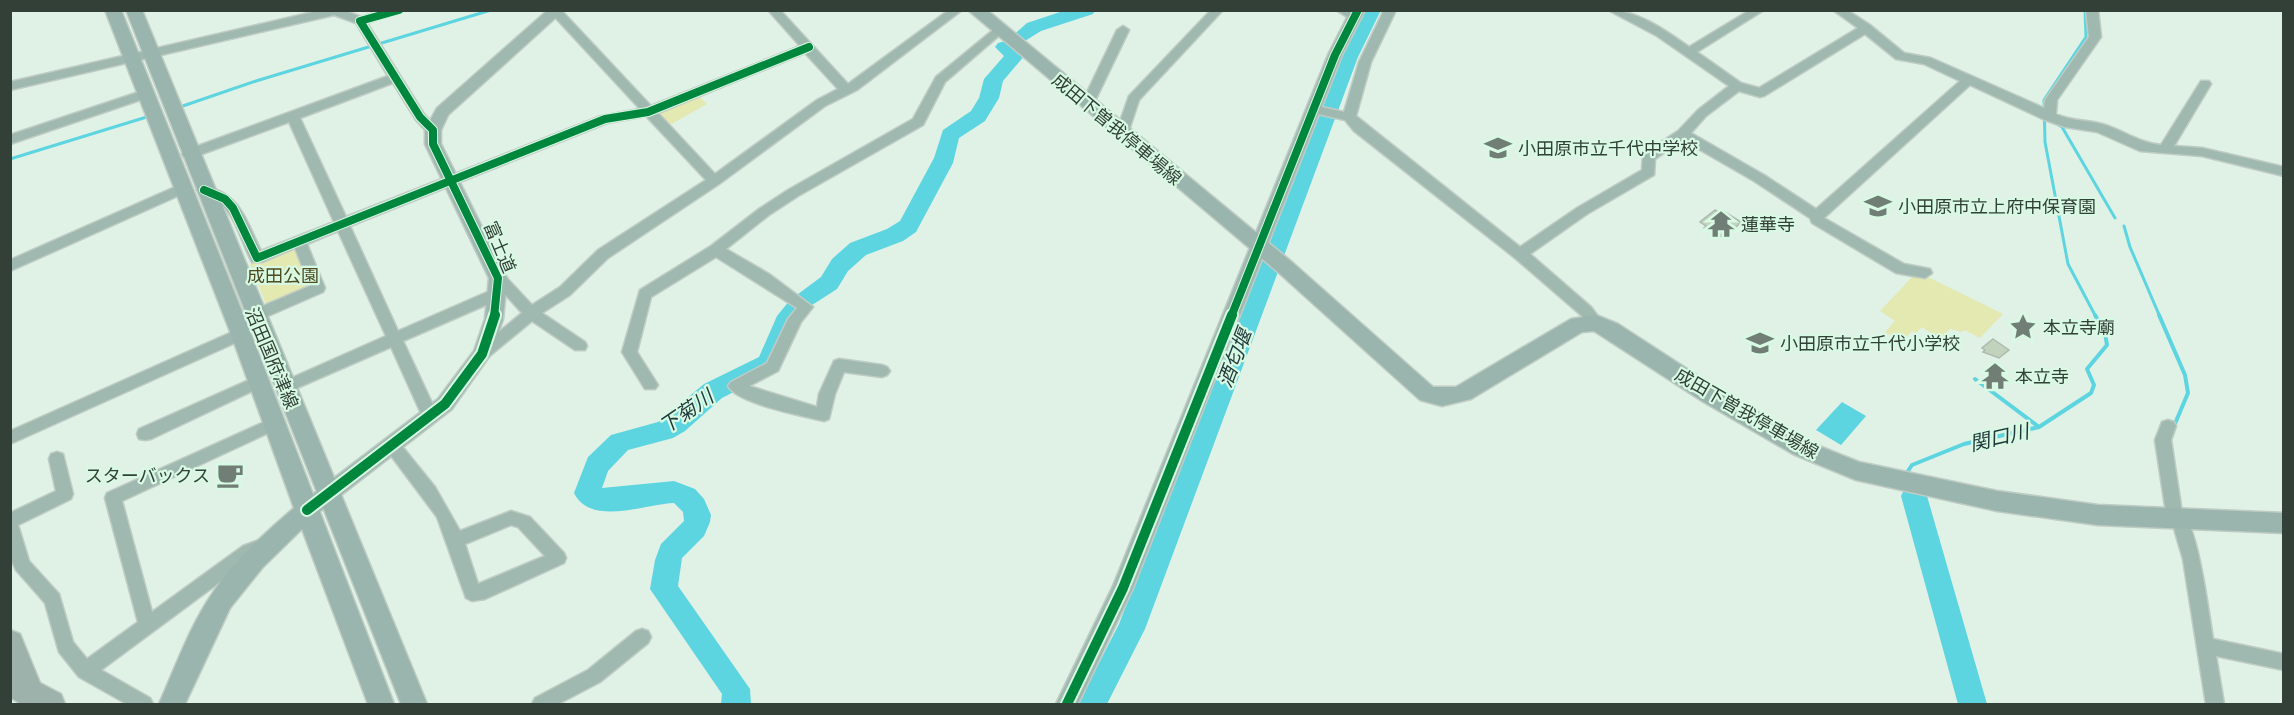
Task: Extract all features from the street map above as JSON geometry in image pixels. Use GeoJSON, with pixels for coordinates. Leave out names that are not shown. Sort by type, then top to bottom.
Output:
{"type":"FeatureCollection","features":[{"type":"Feature","properties":{"kind":"highway"},"geometry":{"type":"LineString","coordinates":[[10,644],[31,693]]}},
{"type":"Feature","properties":{"kind":"main road","name":"沼田国府津線"},"geometry":{"type":"LineString","coordinates":[[113,10],[145,94],[164,112],[189,154],[194,189],[285,387],[414,705]]}},
{"type":"Feature","properties":{"kind":"main road","name":"沼田国府津線"},"geometry":{"type":"LineString","coordinates":[[134,10],[150,53],[164,112],[194,189],[258,382],[381,705]]}},
{"type":"Feature","properties":{"kind":"main road","name":"成田下曽我停車場線"},"geometry":{"type":"LineString","coordinates":[[976,10],[1286,268],[1422,392],[1436,398],[1448,398],[1463,393],[1578,325],[1596,323],[1611,330],[1710,395],[1801,448],[1856,471],[1997,501],[2088,514],[2283,523]]}},
{"type":"Feature","properties":{"kind":"main road"},"geometry":{"type":"LineString","coordinates":[[172,705],[213,615],[238,577],[269,543],[307,510]]}},
{"type":"Feature","properties":{"kind":"street"},"geometry":{"type":"LineString","coordinates":[[10,86],[334,11],[360,21],[399,10]]}},
{"type":"Feature","properties":{"kind":"street"},"geometry":{"type":"LineString","coordinates":[[773,10],[847,91]]}},
{"type":"Feature","properties":{"kind":"street"},"geometry":{"type":"LineString","coordinates":[[482,354],[531,313],[565,291],[603,254],[714,181],[821,103],[847,91],[957,10]]}},
{"type":"Feature","properties":{"kind":"street"},"geometry":{"type":"LineString","coordinates":[[1122,133],[1133,99],[1218,10]]}},
{"type":"Feature","properties":{"kind":"street"},"geometry":{"type":"LineString","coordinates":[[1344,116],[1365,62],[1390,10]]}},
{"type":"Feature","properties":{"kind":"street"},"geometry":{"type":"LineString","coordinates":[[1613,10],[1661,33],[1690,51],[1737,86],[1760,93],[1866,28]]}},
{"type":"Feature","properties":{"kind":"street"},"geometry":{"type":"LineString","coordinates":[[1690,51],[1759,10]]}},
{"type":"Feature","properties":{"kind":"street"},"geometry":{"type":"LineString","coordinates":[[1838,10],[1866,28],[1900,56],[1927,61],[2065,123],[2100,128],[2145,148],[2202,152],[2283,172]]}},
{"type":"Feature","properties":{"kind":"street"},"geometry":{"type":"LineString","coordinates":[[2044,114],[2051,100],[2095,37],[2092,10]]}},
{"type":"Feature","properties":{"kind":"street"},"geometry":{"type":"LineString","coordinates":[[433,130],[442,112],[458,95],[556,11],[714,181]]}},
{"type":"Feature","properties":{"kind":"street"},"geometry":{"type":"LineString","coordinates":[[1067,705],[1123,588],[1351,13]]}},
{"type":"Feature","properties":{"kind":"street","name":"富士道"},"geometry":{"type":"LineString","coordinates":[[307,510],[445,404],[482,354],[494,319],[497,286],[452,181],[433,144],[433,130],[420,117],[360,21]]}},
{"type":"Feature","properties":{"kind":"street"},"geometry":{"type":"LineString","coordinates":[[650,385],[629,352],[645,294],[716,250],[764,212],[793,193],[918,122],[940,80],[998,30]]}},
{"type":"Feature","properties":{"kind":"street"},"geometry":{"type":"LineString","coordinates":[[1088,105],[1124,30]]}},
{"type":"Feature","properties":{"kind":"street"},"geometry":{"type":"LineString","coordinates":[[10,266],[194,189],[225,199],[233,208],[257,258],[605,119],[648,112],[808,46]]}},
{"type":"Feature","properties":{"kind":"street"},"geometry":{"type":"LineString","coordinates":[[189,154],[395,78]]}},
{"type":"Feature","properties":{"kind":"street"},"geometry":{"type":"LineString","coordinates":[[1817,216],[1968,80]]}},
{"type":"Feature","properties":{"kind":"street"},"geometry":{"type":"LineString","coordinates":[[2165,149],[2205,84]]}},
{"type":"Feature","properties":{"kind":"street"},"geometry":{"type":"LineString","coordinates":[[1520,254],[1582,211],[1649,172],[1648,157],[1683,134],[1702,113],[1737,86]]}},
{"type":"Feature","properties":{"kind":"street"},"geometry":{"type":"LineString","coordinates":[[10,140],[145,94]]}},
{"type":"Feature","properties":{"kind":"street"},"geometry":{"type":"LineString","coordinates":[[1313,109],[1344,116],[1520,254],[1586,310],[1596,323]]}},
{"type":"Feature","properties":{"kind":"street"},"geometry":{"type":"LineString","coordinates":[[292,115],[430,416]]}},
{"type":"Feature","properties":{"kind":"street"},"geometry":{"type":"LineString","coordinates":[[1683,134],[1759,178],[1817,216],[1817,220],[1901,269],[1925,273]]}},
{"type":"Feature","properties":{"kind":"street"},"geometry":{"type":"LineString","coordinates":[[254,316],[318,288],[298,242]]}},
{"type":"Feature","properties":{"kind":"street"},"geometry":{"type":"LineString","coordinates":[[716,250],[764,278],[806,307],[795,319],[773,368],[736,386],[749,394],[824,416],[827,394],[839,365],[882,372]]}},
{"type":"Feature","properties":{"kind":"street"},"geometry":{"type":"LineString","coordinates":[[285,387],[394,338],[497,286],[531,313],[580,346]]}},
{"type":"Feature","properties":{"kind":"street"},"geometry":{"type":"LineString","coordinates":[[10,438],[241,334]]}},
{"type":"Feature","properties":{"kind":"street"},"geometry":{"type":"LineString","coordinates":[[146,434],[258,382]]}},
{"type":"Feature","properties":{"kind":"street"},"geometry":{"type":"LineString","coordinates":[[147,624],[113,498],[273,424]]}},
{"type":"Feature","properties":{"kind":"street"},"geometry":{"type":"LineString","coordinates":[[2168,426],[2163,440],[2177,519],[2191,559],[2215,705]]}},
{"type":"Feature","properties":{"kind":"street"},"geometry":{"type":"LineString","coordinates":[[391,445],[426,486],[448,524],[472,593],[485,591],[558,558],[524,522],[511,518],[454,541]]}},
{"type":"Feature","properties":{"kind":"street"},"geometry":{"type":"LineString","coordinates":[[57,459],[65,494],[10,523],[12,544],[22,565],[53,599],[65,646],[85,671],[144,705]]}},
{"type":"Feature","properties":{"kind":"street"},"geometry":{"type":"LineString","coordinates":[[85,671],[249,551],[269,543]]}},
{"type":"Feature","properties":{"kind":"street"},"geometry":{"type":"LineString","coordinates":[[542,705],[594,676],[642,637]]}},
{"type":"Feature","properties":{"kind":"street"},"geometry":{"type":"LineString","coordinates":[[2204,645],[2283,663]]}},
{"type":"Feature","properties":{"kind":"green space"},"geometry":{"type":"Polygon","coordinates":[[[698,95],[707,104],[668,126],[655,113],[698,95]]]}},
{"type":"Feature","properties":{"kind":"green space","name":"成田公園"},"geometry":{"type":"Polygon","coordinates":[[[295,246],[313,287],[267,307],[250,264],[295,246]]]}},
{"type":"Feature","properties":{"kind":"green space"},"geometry":{"type":"Polygon","coordinates":[[[1913,276],[1930,278],[2003,314],[1980,338],[1965,330],[1962,332],[1950,329],[1940,339],[1922,327],[1916,333],[1912,331],[1902,342],[1885,332],[1895,321],[1880,311],[1913,276]]]}},
{"type":"Feature","properties":{"kind":"water"},"geometry":{"type":"Polygon","coordinates":[[[1842,402],[1866,416],[1841,445],[1816,430],[1842,402]]]}},
{"type":"Feature","properties":{"kind":"building","name":"蓮華寺"},"geometry":{"type":"Polygon","coordinates":[[[1715,210],[1720,213],[1723,211],[1741,222],[1725,238],[1704,228],[1706,226],[1700,222],[1715,210]]]}},
{"type":"Feature","properties":{"kind":"building"},"geometry":{"type":"Polygon","coordinates":[[[1993,339],[2009,350],[1999,358],[1983,352],[1985,350],[1982,348],[1993,339]]]}},
{"type":"Feature","properties":{"kind":"waterway"},"geometry":{"type":"LineString","coordinates":[[177,108],[256,81],[491,10]]}},
{"type":"Feature","properties":{"kind":"waterway","name":"下菊川"},"geometry":{"type":"LineString","coordinates":[[1020,38],[1034,27],[1086,10]]}},
{"type":"Feature","properties":{"kind":"waterway","name":"酒匂堰"},"geometry":{"type":"LineString","coordinates":[[1092,704],[1131,629],[1348,57],[1372,10]]}},
{"type":"Feature","properties":{"kind":"waterway","name":"関口川"},"geometry":{"type":"LineString","coordinates":[[2085,10],[2086,37],[2044,100],[2045,142],[2068,264],[2096,317]]}},
{"type":"Feature","properties":{"kind":"waterway","name":"下菊川"},"geometry":{"type":"LineString","coordinates":[[944,157],[950,135],[978,116],[989,98],[994,79],[1015,55],[1005,47]]}},
{"type":"Feature","properties":{"kind":"waterway"},"geometry":{"type":"LineString","coordinates":[[10,159],[150,116]]}},
{"type":"Feature","properties":{"kind":"waterway"},"geometry":{"type":"LineString","coordinates":[[2053,122],[2062,127],[2115,218]]}},
{"type":"Feature","properties":{"kind":"waterway","name":"下菊川"},"geometry":{"type":"LineString","coordinates":[[805,300],[829,283],[840,265],[858,249],[895,235],[908,226],[942,163]]}},
{"type":"Feature","properties":{"kind":"waterway"},"geometry":{"type":"LineString","coordinates":[[2124,226],[2130,247],[2160,317]]}},
{"type":"Feature","properties":{"kind":"waterway","name":"下菊川"},"geometry":{"type":"LineString","coordinates":[[735,704],[738,701],[735,689],[664,589],[669,556],[697,522],[695,507],[686,497],[674,492],[660,492],[613,500],[599,499],[587,493],[597,465],[620,442],[664,431],[676,424],[713,391],[768,363],[789,316],[798,306]]}},
{"type":"Feature","properties":{"kind":"waterway","name":"関口川"},"geometry":{"type":"LineString","coordinates":[[2039,427],[2091,393],[2094,385],[2087,369],[2107,345],[2105,333],[2095,315]]}},
{"type":"Feature","properties":{"kind":"waterway"},"geometry":{"type":"LineString","coordinates":[[2159,315],[2185,375],[2188,393],[2174,426]]}},
{"type":"Feature","properties":{"kind":"waterway"},"geometry":{"type":"LineString","coordinates":[[1975,379],[2039,427]]}},
{"type":"Feature","properties":{"kind":"waterway","name":"関口川"},"geometry":{"type":"LineString","coordinates":[[1909,477],[1908,471],[1912,465],[1964,444],[2039,427]]}},
{"type":"Feature","properties":{"kind":"waterway","name":"関口川"},"geometry":{"type":"LineString","coordinates":[[1914,496],[1973,704]]}},
{"type":"Feature","properties":{"kind":"cycle path"},"geometry":{"type":"LineString","coordinates":[[307,510],[445,404],[482,354],[494,319],[499,287],[498,278],[433,144],[433,130],[420,117],[360,21],[399,10]]}},
{"type":"Feature","properties":{"kind":"cycle path"},"geometry":{"type":"LineString","coordinates":[[1067,704],[1123,588],[1335,55],[1358,10]]}},
{"type":"Feature","properties":{"kind":"cycle path"},"geometry":{"type":"LineString","coordinates":[[204,190],[225,199],[233,208],[257,258],[605,119],[648,112],[809,47]]}},
{"type":"Feature","properties":{"kind":"place","name":"小田原市立千代中学校"},"geometry":{"type":"Point","coordinates":[1498,148]}},
{"type":"Feature","properties":{"kind":"place","name":"小田原市立上府中保育園"},"geometry":{"type":"Point","coordinates":[1878,206]}},
{"type":"Feature","properties":{"kind":"place","name":"蓮華寺"},"geometry":{"type":"Point","coordinates":[1721,224]}},
{"type":"Feature","properties":{"kind":"place","name":"本立寺廟"},"geometry":{"type":"Point","coordinates":[2023,327]}},
{"type":"Feature","properties":{"kind":"place","name":"小田原市立千代小学校"},"geometry":{"type":"Point","coordinates":[1760,343]}},
{"type":"Feature","properties":{"kind":"place","name":"本立寺"},"geometry":{"type":"Point","coordinates":[1995,376]}},
{"type":"Feature","properties":{"kind":"place","name":"スターバックス"},"geometry":{"type":"Point","coordinates":[230,475]}}]}
